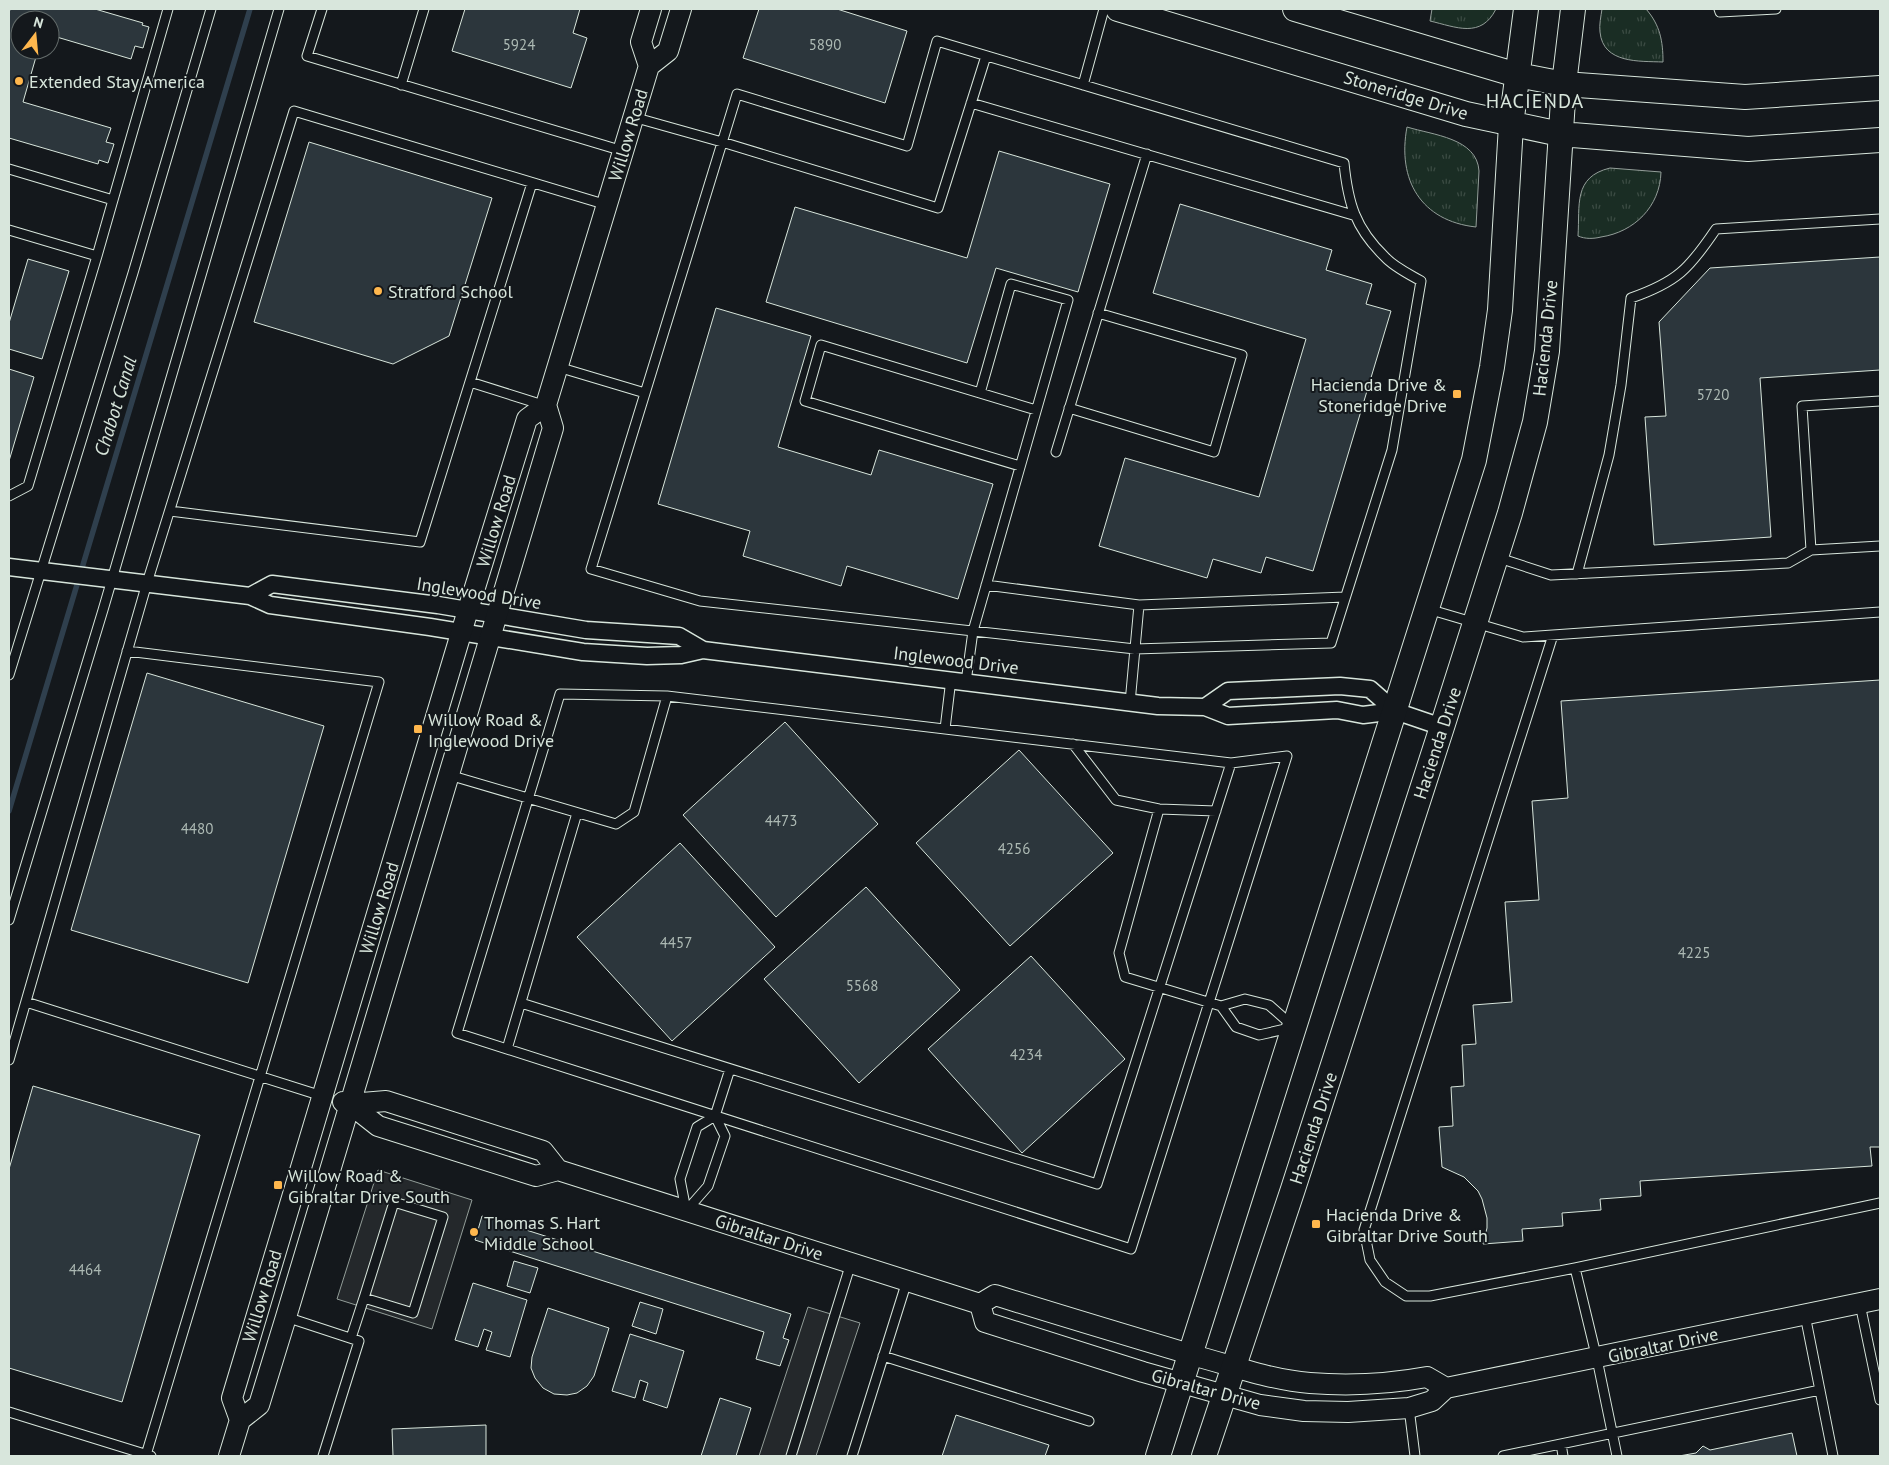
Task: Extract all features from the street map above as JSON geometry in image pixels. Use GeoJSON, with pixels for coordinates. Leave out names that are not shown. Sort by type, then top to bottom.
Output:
{"type":"FeatureCollection","features":[{"type":"Feature","properties":{"kind":"main road","name":"Stoneridge Drive"},"geometry":{"type":"LineString","coordinates":[[1118,9],[1466,114],[1560,134],[1748,149],[1880,140]]}},
{"type":"Feature","properties":{"kind":"main road"},"geometry":{"type":"LineString","coordinates":[[1295,9],[1517,75],[1564,84],[1745,97],[1880,88]]}},
{"type":"Feature","properties":{"kind":"main road"},"geometry":{"type":"LineString","coordinates":[[1158,1456],[1474,460],[1492,367],[1500,310],[1511,125],[1526,9]]}},
{"type":"Feature","properties":{"kind":"main road","name":"Hacienda Drive"},"geometry":{"type":"LineString","coordinates":[[1204,1456],[1293,1189],[1475,624],[1535,422],[1547,351],[1560,134],[1573,9]]}},
{"type":"Feature","properties":{"kind":"street","name":"Willow Road"},"geometry":{"type":"LineString","coordinates":[[649,66],[641,42],[651,9]]}},
{"type":"Feature","properties":{"kind":"street","name":"Willow Road"},"geometry":{"type":"LineString","coordinates":[[546,405],[554,428],[286,1317],[259,1405],[240,1420],[232,1398],[468,610],[527,420],[546,405],[649,66],[668,51],[681,9]]}},
{"type":"Feature","properties":{"kind":"street","name":"Inglewood Drive"},"geometry":{"type":"LineString","coordinates":[[9,567],[250,596],[270,605],[583,652],[647,656],[681,655],[702,650],[1130,703],[1158,706],[1205,707],[1228,716],[1337,710],[1363,715],[1395,711]]}},
{"type":"Feature","properties":{"kind":"street","name":"Inglewood Drive"},"geometry":{"type":"LineString","coordinates":[[250,596],[272,584],[438,605],[586,630],[678,636],[702,650]]}},
{"type":"Feature","properties":{"kind":"street","name":"Inglewood Drive"},"geometry":{"type":"LineString","coordinates":[[1205,707],[1228,691],[1340,686],[1370,689],[1395,711],[1442,727]]}},
{"type":"Feature","properties":{"kind":"street","name":"Gibraltar Drive"},"geometry":{"type":"LineString","coordinates":[[322,1096],[350,1104],[378,1126],[536,1176],[558,1170],[980,1304],[996,1295],[1269,1376],[1309,1383],[1348,1385],[1405,1381],[1427,1377],[1446,1388]]}},
{"type":"Feature","properties":{"kind":"street","name":"Gibraltar Drive"},"geometry":{"type":"LineString","coordinates":[[350,1104],[386,1100],[543,1151],[558,1170]]}},
{"type":"Feature","properties":{"kind":"street","name":"Gibraltar Drive"},"geometry":{"type":"LineString","coordinates":[[980,1304],[986,1322],[1181,1383],[1260,1405],[1304,1412],[1348,1412],[1409,1408],[1432,1401],[1446,1388],[1596,1359],[1880,1299]]}},
{"type":"Feature","properties":{"kind":"street"},"geometry":{"type":"LineString","coordinates":[[229,1456],[240,1420]]}},
{"type":"Feature","properties":{"kind":"lane"},"geometry":{"type":"LineString","coordinates":[[9,496],[28,486],[168,9]]}},
{"type":"Feature","properties":{"kind":"lane"},"geometry":{"type":"LineString","coordinates":[[9,675],[43,571],[211,9]]}},
{"type":"Feature","properties":{"kind":"lane"},"geometry":{"type":"LineString","coordinates":[[9,920],[279,9]]}},
{"type":"Feature","properties":{"kind":"lane"},"geometry":{"type":"LineString","coordinates":[[322,9],[307,56],[623,151]]}},
{"type":"Feature","properties":{"kind":"lane"},"geometry":{"type":"LineString","coordinates":[[401,85],[424,9]]}},
{"type":"Feature","properties":{"kind":"lane"},"geometry":{"type":"LineString","coordinates":[[1083,85],[1104,9]]}},
{"type":"Feature","properties":{"kind":"lane"},"geometry":{"type":"LineString","coordinates":[[1719,9],[1720,12],[1776,9]]}},
{"type":"Feature","properties":{"kind":"lane"},"geometry":{"type":"LineString","coordinates":[[937,41],[1083,85],[1344,162],[1346,185],[1353,215],[1368,238],[1386,258],[1420,282],[1392,450],[1331,643],[1135,649],[700,601],[591,569],[737,94],[907,146],[937,41]]}},
{"type":"Feature","properties":{"kind":"lane"},"geometry":{"type":"LineString","coordinates":[[633,117],[938,208],[986,56]]}},
{"type":"Feature","properties":{"kind":"lane"},"geometry":{"type":"LineString","coordinates":[[971,103],[1353,215]]}},
{"type":"Feature","properties":{"kind":"lane"},"geometry":{"type":"LineString","coordinates":[[9,1060],[147,583],[294,111],[607,205]]}},
{"type":"Feature","properties":{"kind":"lane"},"geometry":{"type":"LineString","coordinates":[[1056,452],[1147,154]]}},
{"type":"Feature","properties":{"kind":"lane"},"geometry":{"type":"LineString","coordinates":[[9,169],[113,200]]}},
{"type":"Feature","properties":{"kind":"lane"},"geometry":{"type":"LineString","coordinates":[[170,511],[420,542],[532,183]]}},
{"type":"Feature","properties":{"kind":"lane"},"geometry":{"type":"LineString","coordinates":[[1576,574],[1608,455],[1621,384],[1631,298],[1668,283],[1686,269],[1716,230],[1880,219]]}},
{"type":"Feature","properties":{"kind":"lane"},"geometry":{"type":"LineString","coordinates":[[9,230],[97,256]]}},
{"type":"Feature","properties":{"kind":"lane"},"geometry":{"type":"LineString","coordinates":[[945,729],[1068,300],[1011,284],[980,393]]}},
{"type":"Feature","properties":{"kind":"lane"},"geometry":{"type":"LineString","coordinates":[[1069,408],[1214,452],[1242,356],[1098,312]]}},
{"type":"Feature","properties":{"kind":"lane"},"geometry":{"type":"LineString","coordinates":[[1020,466],[805,401],[821,346],[1036,410]]}},
{"type":"Feature","properties":{"kind":"lane"},"geometry":{"type":"LineString","coordinates":[[558,366],[645,393]]}},
{"type":"Feature","properties":{"kind":"lane"},"geometry":{"type":"LineString","coordinates":[[470,382],[546,405]]}},
{"type":"Feature","properties":{"kind":"lane"},"geometry":{"type":"LineString","coordinates":[[1811,550],[1802,406],[1880,401]]}},
{"type":"Feature","properties":{"kind":"lane"},"geometry":{"type":"LineString","coordinates":[[1496,557],[1551,575],[1788,562],[1811,550],[1880,546]]}},
{"type":"Feature","properties":{"kind":"lane"},"geometry":{"type":"LineString","coordinates":[[986,585],[1139,605],[1345,597]]}},
{"type":"Feature","properties":{"kind":"lane"},"geometry":{"type":"LineString","coordinates":[[1130,703],[1139,605]]}},
{"type":"Feature","properties":{"kind":"lane"},"geometry":{"type":"LineString","coordinates":[[1428,609],[1523,637],[1880,612]]}},
{"type":"Feature","properties":{"kind":"lane"},"geometry":{"type":"LineString","coordinates":[[1553,635],[1364,1230],[1370,1260],[1385,1282],[1406,1296],[1430,1296],[1575,1268],[1880,1202]]}},
{"type":"Feature","properties":{"kind":"lane"},"geometry":{"type":"LineString","coordinates":[[9,1412],[149,1455],[260,1076],[379,682],[127,651]]}},
{"type":"Feature","properties":{"kind":"lane"},"geometry":{"type":"LineString","coordinates":[[560,694],[667,696],[945,729],[1231,763],[1287,756],[1131,1249],[457,1033],[560,694]]}},
{"type":"Feature","properties":{"kind":"lane"},"geometry":{"type":"LineString","coordinates":[[449,775],[616,824],[634,812],[667,696]]}},
{"type":"Feature","properties":{"kind":"lane"},"geometry":{"type":"LineString","coordinates":[[1073,744],[1116,800],[1159,809],[1216,811]]}},
{"type":"Feature","properties":{"kind":"lane"},"geometry":{"type":"LineString","coordinates":[[521,1003],[1097,1184],[1231,763]]}},
{"type":"Feature","properties":{"kind":"lane"},"geometry":{"type":"LineString","coordinates":[[1159,809],[1119,954],[1125,976],[1221,1006],[1245,999],[1269,1006],[1294,1028]]}},
{"type":"Feature","properties":{"kind":"lane"},"geometry":{"type":"LineString","coordinates":[[507,1049],[577,813]]}},
{"type":"Feature","properties":{"kind":"lane"},"geometry":{"type":"LineString","coordinates":[[26,1002],[322,1096]]}},
{"type":"Feature","properties":{"kind":"lane"},"geometry":{"type":"LineString","coordinates":[[1221,1006],[1236,1027],[1259,1035],[1294,1028]]}},
{"type":"Feature","properties":{"kind":"lane"},"geometry":{"type":"LineString","coordinates":[[686,1210],[680,1179],[697,1127],[715,1116],[730,1069]]}},
{"type":"Feature","properties":{"kind":"lane"},"geometry":{"type":"LineString","coordinates":[[686,1210],[708,1186],[725,1136],[715,1116]]}},
{"type":"Feature","properties":{"kind":"lane"},"geometry":{"type":"LineString","coordinates":[[351,1338],[394,1202],[443,1217],[413,1313],[364,1298]]}},
{"type":"Feature","properties":{"kind":"lane"},"geometry":{"type":"LineString","coordinates":[[791,1456],[851,1263]]}},
{"type":"Feature","properties":{"kind":"lane"},"geometry":{"type":"LineString","coordinates":[[1575,1268],[1617,1456]]}},
{"type":"Feature","properties":{"kind":"lane"},"geometry":{"type":"LineString","coordinates":[[852,1456],[907,1281]]}},
{"type":"Feature","properties":{"kind":"lane"},"geometry":{"type":"LineString","coordinates":[[1860,1304],[1878,1377],[1880,1400]]}},
{"type":"Feature","properties":{"kind":"lane"},"geometry":{"type":"LineString","coordinates":[[1805,1315],[1833,1456]]}},
{"type":"Feature","properties":{"kind":"lane"},"geometry":{"type":"LineString","coordinates":[[286,1317],[359,1341],[323,1456]]}},
{"type":"Feature","properties":{"kind":"lane"},"geometry":{"type":"LineString","coordinates":[[883,1356],[1089,1421]]}},
{"type":"Feature","properties":{"kind":"lane"},"geometry":{"type":"LineString","coordinates":[[1502,1456],[1820,1390]]}},
{"type":"Feature","properties":{"kind":"lane"},"geometry":{"type":"LineString","coordinates":[[1409,1408],[1415,1456]]}},
{"type":"Feature","properties":{"kind":"lane"},"geometry":{"type":"LineString","coordinates":[[1561,1444],[1564,1456]]}},
{"type":"Feature","properties":{"kind":"green space"},"geometry":{"type":"Polygon","coordinates":[[[1432,9],[1496,9],[1483,24],[1467,29],[1430,21],[1432,9]]]}},
{"type":"Feature","properties":{"kind":"green space"},"geometry":{"type":"Polygon","coordinates":[[[1602,9],[1646,9],[1658,27],[1663,62],[1624,59],[1608,50],[1600,32],[1602,9]]]}},
{"type":"Feature","properties":{"kind":"green space"},"geometry":{"type":"Polygon","coordinates":[[[1407,127],[1452,140],[1471,151],[1479,171],[1476,227],[1457,223],[1441,216],[1427,207],[1417,195],[1410,180],[1406,164],[1407,127]]]}},
{"type":"Feature","properties":{"kind":"green space"},"geometry":{"type":"Polygon","coordinates":[[[1610,168],[1661,172],[1656,196],[1643,216],[1624,230],[1595,238],[1578,236],[1579,203],[1584,185],[1598,172],[1610,168]]]}},
{"type":"Feature","properties":{"kind":"shaded area"},"geometry":{"type":"Polygon","coordinates":[[[378,1170],[472,1200],[432,1329],[337,1299],[378,1170]]]}},
{"type":"Feature","properties":{"kind":"shaded area"},"geometry":{"type":"Polygon","coordinates":[[[808,1307],[860,1323],[816,1456],[759,1456],[808,1307]]]}},
{"type":"Feature","properties":{"kind":"building","name":"Extended Stay America"},"geometry":{"type":"Polygon","coordinates":[[[10,9],[95,9],[143,23],[142,25],[149,27],[143,48],[135,46],[131,59],[60,38],[60,10],[10,10],[10,60],[35,60],[23,102],[111,128],[106,142],[114,144],[108,163],[99,160],[98,164],[9,138],[10,9]]]}},
{"type":"Feature","properties":{"kind":"building"},"geometry":{"type":"Polygon","coordinates":[[[465,9],[580,9],[573,33],[587,38],[571,88],[452,51],[465,9]]]}},
{"type":"Feature","properties":{"kind":"building"},"geometry":{"type":"Polygon","coordinates":[[[759,9],[837,9],[907,31],[885,103],[743,58],[759,9]]]}},
{"type":"Feature","properties":{"kind":"building"},"geometry":{"type":"Polygon","coordinates":[[[309,142],[492,198],[449,336],[393,364],[254,322],[309,142]]]}},
{"type":"Feature","properties":{"kind":"building"},"geometry":{"type":"Polygon","coordinates":[[[999,151],[1110,184],[1078,292],[996,268],[967,363],[766,302],[795,207],[967,258],[999,151]]]}},
{"type":"Feature","properties":{"kind":"building"},"geometry":{"type":"Polygon","coordinates":[[[1180,204],[1332,250],[1326,270],[1372,284],[1366,304],[1391,311],[1313,571],[1266,557],[1261,573],[1213,559],[1207,578],[1099,546],[1125,458],[1259,497],[1306,339],[1153,293],[1180,204]]]}},
{"type":"Feature","properties":{"kind":"building"},"geometry":{"type":"Polygon","coordinates":[[[1880,257],[1880,370],[1760,378],[1771,537],[1654,545],[1645,417],[1666,416],[1659,322],[1710,268],[1880,257]]]}},
{"type":"Feature","properties":{"kind":"building"},"geometry":{"type":"Polygon","coordinates":[[[28,259],[69,271],[42,359],[9,349],[9,323],[28,259]]]}},
{"type":"Feature","properties":{"kind":"building"},"geometry":{"type":"Polygon","coordinates":[[[716,308],[811,336],[778,447],[871,475],[879,450],[993,484],[958,599],[847,566],[841,586],[743,556],[750,531],[658,504],[716,308]]]}},
{"type":"Feature","properties":{"kind":"building"},"geometry":{"type":"Polygon","coordinates":[[[9,369],[34,377],[9,461],[9,369]]]}},
{"type":"Feature","properties":{"kind":"building"},"geometry":{"type":"Polygon","coordinates":[[[147,673],[324,726],[248,983],[71,930],[147,673]]]}},
{"type":"Feature","properties":{"kind":"building"},"geometry":{"type":"Polygon","coordinates":[[[1880,680],[1880,1147],[1870,1147],[1872,1166],[1640,1181],[1641,1196],[1600,1199],[1601,1210],[1562,1213],[1563,1226],[1522,1229],[1523,1241],[1483,1244],[1487,1228],[1487,1218],[1482,1199],[1478,1191],[1464,1177],[1442,1167],[1439,1127],[1453,1126],[1451,1087],[1464,1086],[1462,1045],[1476,1044],[1473,1005],[1512,1002],[1505,902],[1539,900],[1532,801],[1568,798],[1561,701],[1880,680]]]}},
{"type":"Feature","properties":{"kind":"building"},"geometry":{"type":"Polygon","coordinates":[[[785,722],[878,824],[776,917],[683,815],[785,722]]]}},
{"type":"Feature","properties":{"kind":"building"},"geometry":{"type":"Polygon","coordinates":[[[1019,750],[1113,853],[1010,946],[916,843],[1019,750]]]}},
{"type":"Feature","properties":{"kind":"building"},"geometry":{"type":"Polygon","coordinates":[[[680,843],[775,947],[672,1041],[577,937],[680,843]]]}},
{"type":"Feature","properties":{"kind":"building"},"geometry":{"type":"Polygon","coordinates":[[[866,887],[960,990],[859,1083],[764,979],[866,887]]]}},
{"type":"Feature","properties":{"kind":"building"},"geometry":{"type":"Polygon","coordinates":[[[1031,956],[1125,1059],[1022,1153],[928,1049],[1031,956]]]}},
{"type":"Feature","properties":{"kind":"building"},"geometry":{"type":"Polygon","coordinates":[[[33,1086],[200,1135],[122,1402],[9,1368],[9,1169],[33,1086]]]}},
{"type":"Feature","properties":{"kind":"building"},"geometry":{"type":"Polygon","coordinates":[[[482,1216],[791,1314],[783,1338],[789,1340],[780,1366],[756,1359],[764,1332],[475,1240],[482,1216]]]}},
{"type":"Feature","properties":{"kind":"building"},"geometry":{"type":"Polygon","coordinates":[[[514,1261],[538,1268],[530,1293],[507,1286],[514,1261]]]}},
{"type":"Feature","properties":{"kind":"building"},"geometry":{"type":"Polygon","coordinates":[[[473,1283],[527,1300],[510,1357],[486,1350],[492,1332],[484,1329],[478,1347],[455,1340],[473,1283]]]}},
{"type":"Feature","properties":{"kind":"building"},"geometry":{"type":"Polygon","coordinates":[[[640,1302],[663,1309],[656,1334],[632,1326],[640,1302]]]}},
{"type":"Feature","properties":{"kind":"building"},"geometry":{"type":"Polygon","coordinates":[[[548,1308],[609,1328],[594,1376],[587,1386],[577,1393],[567,1395],[554,1394],[543,1388],[535,1378],[531,1368],[532,1357],[548,1308]]]}},
{"type":"Feature","properties":{"kind":"building"},"geometry":{"type":"Polygon","coordinates":[[[630,1334],[684,1351],[667,1408],[643,1400],[648,1383],[640,1380],[635,1398],[612,1391],[630,1334]]]}},
{"type":"Feature","properties":{"kind":"building"},"geometry":{"type":"Polygon","coordinates":[[[720,1398],[751,1408],[736,1456],[701,1456],[720,1398]]]}},
{"type":"Feature","properties":{"kind":"building"},"geometry":{"type":"Polygon","coordinates":[[[956,1415],[1049,1445],[1045,1456],[942,1456],[956,1415]]]}},
{"type":"Feature","properties":{"kind":"building"},"geometry":{"type":"Polygon","coordinates":[[[486,1425],[486,1456],[393,1456],[392,1429],[486,1425]]]}},
{"type":"Feature","properties":{"kind":"building"},"geometry":{"type":"Polygon","coordinates":[[[1792,1433],[1797,1456],[1679,1456],[1696,1453],[1703,1446],[1710,1450],[1792,1433]]]}},
{"type":"Feature","properties":{"kind":"waterway","name":"Chabot Canal"},"geometry":{"type":"LineString","coordinates":[[9,811],[250,9]]}},
{"type":"Feature","properties":{"kind":"place","name":"Extended Stay America"},"geometry":{"type":"Point","coordinates":[19,81]}},
{"type":"Feature","properties":{"kind":"place","name":"Stratford School"},"geometry":{"type":"Point","coordinates":[378,291]}},
{"type":"Feature","properties":{"kind":"place","name":"Hacienda Drive & Stoneridge Drive"},"geometry":{"type":"Point","coordinates":[1457,394]}},
{"type":"Feature","properties":{"kind":"place","name":"Willow Road & Inglewood Drive"},"geometry":{"type":"Point","coordinates":[418,729]}},
{"type":"Feature","properties":{"kind":"place","name":"Willow Road & Gibraltar Drive South"},"geometry":{"type":"Point","coordinates":[278,1185]}},
{"type":"Feature","properties":{"kind":"place","name":"Hacienda Drive & Gibraltar Drive South"},"geometry":{"type":"Point","coordinates":[1316,1224]}},
{"type":"Feature","properties":{"kind":"place","name":"Thomas S. Hart Middle School"},"geometry":{"type":"Point","coordinates":[474,1232]}},
{"type":"Feature","properties":{"kind":"district","name":"HACIENDA"},"geometry":{"type":"Point","coordinates":[1535,101]}}]}
